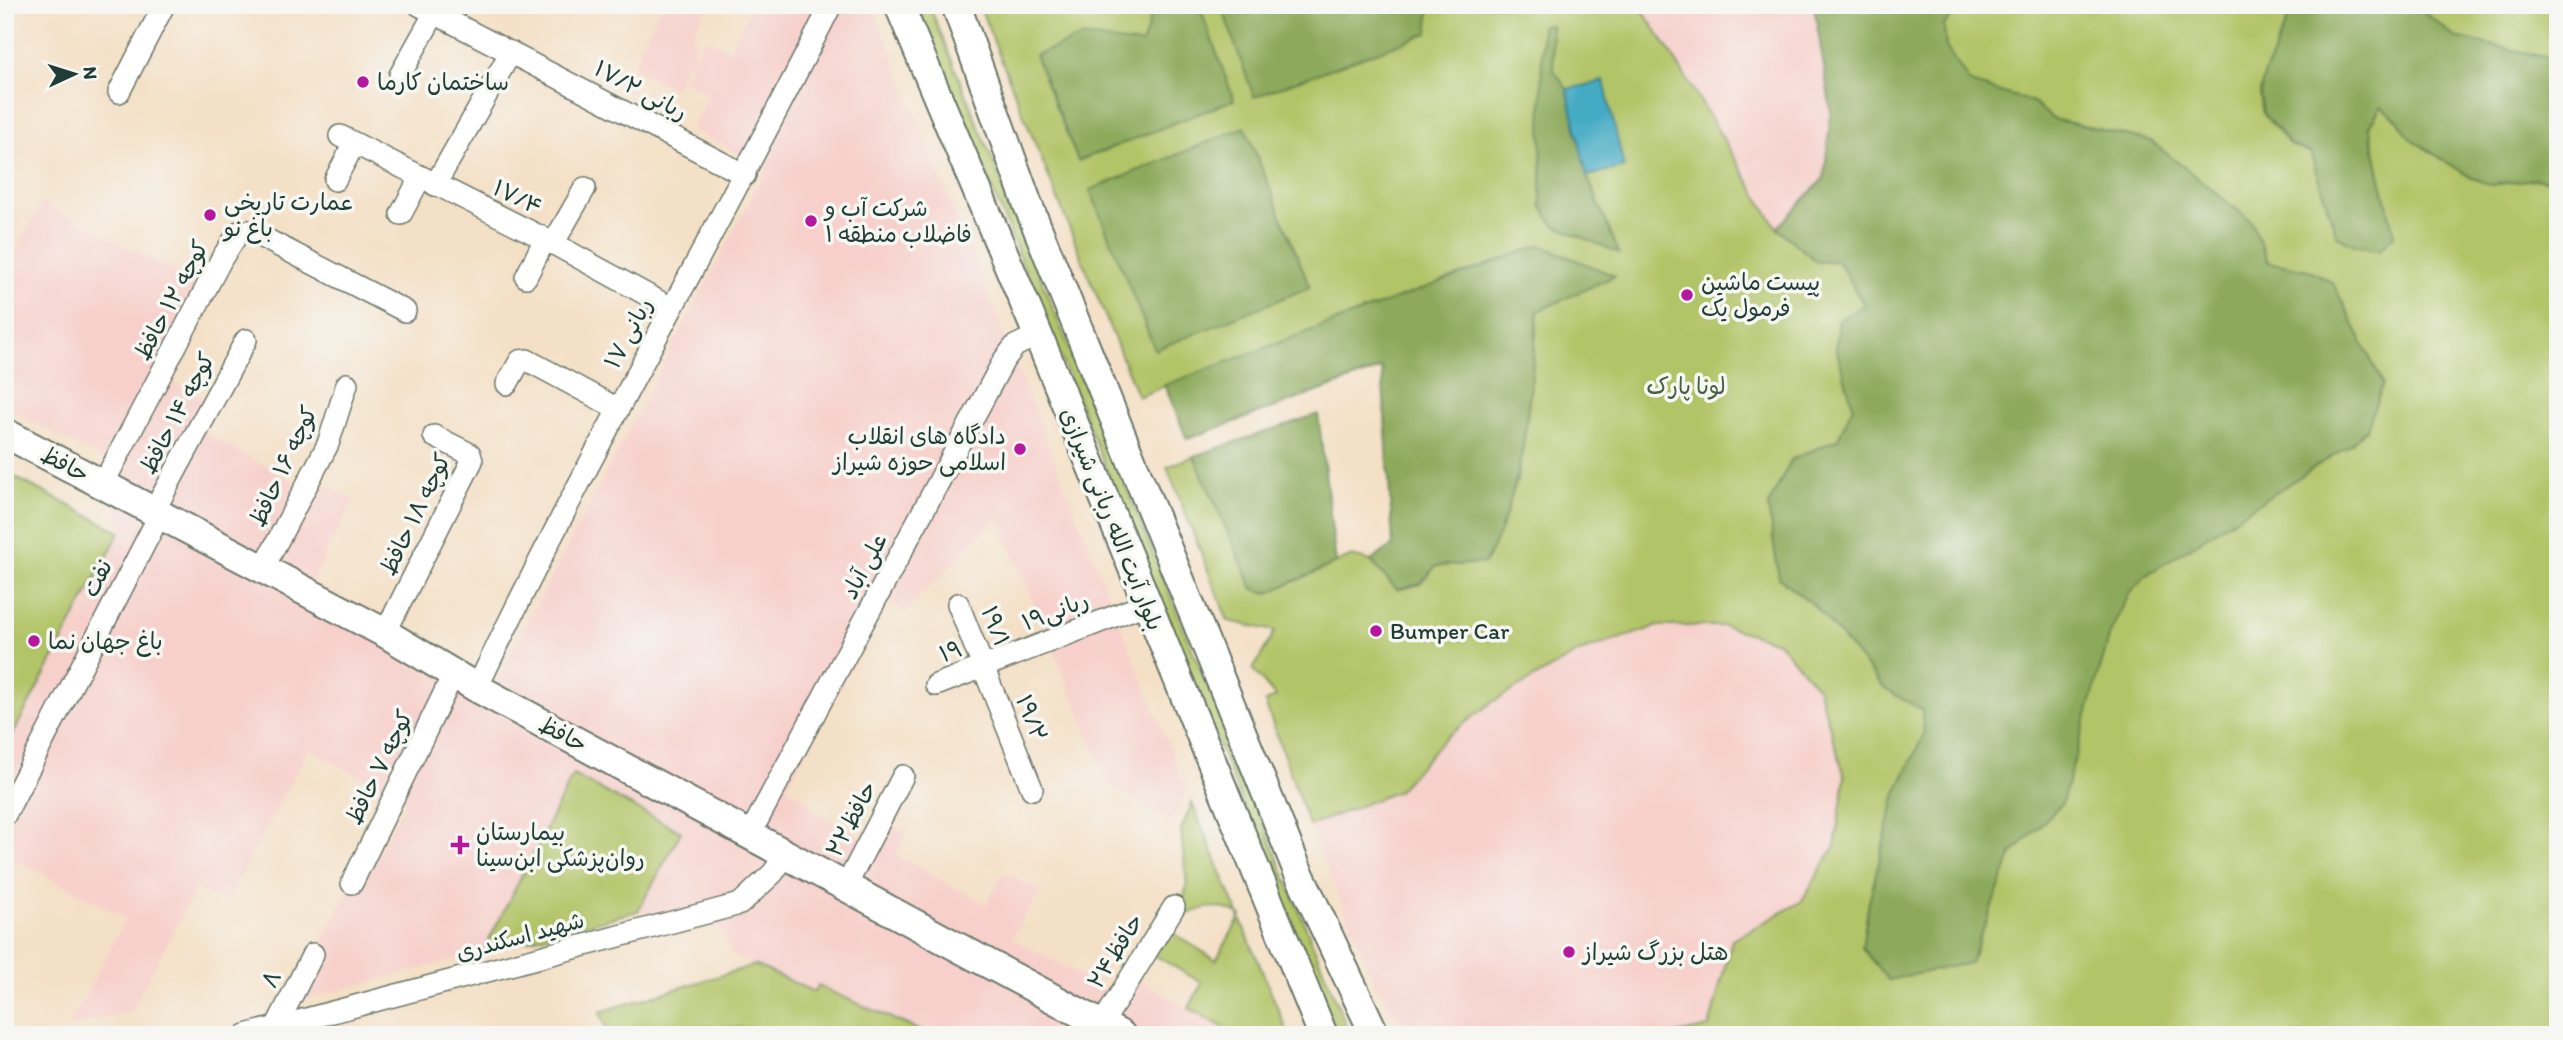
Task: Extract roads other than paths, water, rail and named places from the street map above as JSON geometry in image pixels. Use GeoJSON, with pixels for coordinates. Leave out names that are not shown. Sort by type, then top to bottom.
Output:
{"type":"FeatureCollection","features":[{"type":"Feature","properties":{"kind":"main road","name":"بلوار آیت الله ربانی شیرازی"},"geometry":{"type":"LineString","coordinates":[[899,5],[1038,335],[1322,1034]]}},
{"type":"Feature","properties":{"kind":"main road","name":"بلوار آیت الله ربانی شیرازی"},"geometry":{"type":"LineString","coordinates":[[956,5],[1028,205],[1292,856],[1375,1035]]}},
{"type":"Feature","properties":{"kind":"main road","name":"حافظ"},"geometry":{"type":"LineString","coordinates":[[5,433],[385,633],[465,682],[1111,1029]]}},
{"type":"Feature","properties":{"kind":"street"},"geometry":{"type":"LineString","coordinates":[[119,92],[164,5]]}},
{"type":"Feature","properties":{"kind":"street","name":"ربانی ۱۷"},"geometry":{"type":"LineString","coordinates":[[465,682],[746,175],[831,5]]}},
{"type":"Feature","properties":{"kind":"street"},"geometry":{"type":"LineString","coordinates":[[400,75],[426,10]]}},
{"type":"Feature","properties":{"kind":"street","name":"ربانی ۱۷/۲"},"geometry":{"type":"LineString","coordinates":[[426,10],[746,175]]}},
{"type":"Feature","properties":{"kind":"street"},"geometry":{"type":"LineString","coordinates":[[401,214],[427,181],[511,52]]}},
{"type":"Feature","properties":{"kind":"street","name":"۱۷/۴"},"geometry":{"type":"LineString","coordinates":[[335,180],[347,140],[549,242],[671,308]]}},
{"type":"Feature","properties":{"kind":"street"},"geometry":{"type":"LineString","coordinates":[[526,277],[584,188]]}},
{"type":"Feature","properties":{"kind":"street","name":"کوچه ۱۲ حافظ"},"geometry":{"type":"LineString","coordinates":[[103,484],[222,258],[239,232],[250,231],[405,311]]}},
{"type":"Feature","properties":{"kind":"street","name":"علی آباد"},"geometry":{"type":"LineString","coordinates":[[750,834],[1004,359],[1015,346],[1038,335]]}},
{"type":"Feature","properties":{"kind":"street","name":"کوچه ۱۴ حافظ"},"geometry":{"type":"LineString","coordinates":[[157,513],[246,340]]}},
{"type":"Feature","properties":{"kind":"street"},"geometry":{"type":"LineString","coordinates":[[507,384],[520,361],[527,360],[618,409]]}},
{"type":"Feature","properties":{"kind":"street","name":"کوچه ۱۶ حافظ"},"geometry":{"type":"LineString","coordinates":[[263,569],[328,444],[347,384]]}},
{"type":"Feature","properties":{"kind":"street","name":"کوچه ۱۸ حافظ"},"geometry":{"type":"LineString","coordinates":[[385,633],[472,461],[473,456],[470,454],[434,436]]}},
{"type":"Feature","properties":{"kind":"street","name":"نفت"},"geometry":{"type":"LineString","coordinates":[[5,815],[157,513]]}},
{"type":"Feature","properties":{"kind":"street","name":"۱۹/۱"},"geometry":{"type":"LineString","coordinates":[[958,604],[984,667]]}},
{"type":"Feature","properties":{"kind":"street","name":"ربانی۱۹"},"geometry":{"type":"LineString","coordinates":[[984,667],[1146,604]]}},
{"type":"Feature","properties":{"kind":"street","name":"۱۹"},"geometry":{"type":"LineString","coordinates":[[936,685],[984,667]]}},
{"type":"Feature","properties":{"kind":"street","name":"۱۹/۲"},"geometry":{"type":"LineString","coordinates":[[984,667],[1032,789]]}},
{"type":"Feature","properties":{"kind":"street","name":"کوچه ۷ حافظ"},"geometry":{"type":"LineString","coordinates":[[352,883],[465,682]]}},
{"type":"Feature","properties":{"kind":"street","name":"حافظ۲۲"},"geometry":{"type":"LineString","coordinates":[[846,886],[904,776]]}},
{"type":"Feature","properties":{"kind":"street","name":"شهید اسکندری"},"geometry":{"type":"LineString","coordinates":[[246,1035],[740,904],[773,873],[786,854]]}},
{"type":"Feature","properties":{"kind":"street","name":"حافظ۲۴"},"geometry":{"type":"LineString","coordinates":[[1111,1029],[1174,907]]}},
{"type":"Feature","properties":{"kind":"street","name":"۸"},"geometry":{"type":"LineString","coordinates":[[276,1027],[313,954]]}},
{"type":"Feature","properties":{"kind":"water"},"geometry":{"type":"Polygon","coordinates":[[[1604,81],[1624,167],[1587,176],[1567,89],[1604,81]]]}},
{"type":"Feature","properties":{"kind":"place","name":"ساختمان کارما"},"geometry":{"type":"Point","coordinates":[363,82]}},
{"type":"Feature","properties":{"kind":"place","name":"عمارت تاریخی باغ نو"},"geometry":{"type":"Point","coordinates":[210,215]}},
{"type":"Feature","properties":{"kind":"place","name":"شرکت آب و فاضلاب منطقه ۱"},"geometry":{"type":"Point","coordinates":[811,221]}},
{"type":"Feature","properties":{"kind":"place","name":"پیست ماشین فرمول یک"},"geometry":{"type":"Point","coordinates":[1687,295]}},
{"type":"Feature","properties":{"kind":"place","name":"دادگاه های انقلاب اسلامی حوزه شیراز"},"geometry":{"type":"Point","coordinates":[1020,449]}},
{"type":"Feature","properties":{"kind":"place","name":"Bumper Car"},"geometry":{"type":"Point","coordinates":[1376,631]}},
{"type":"Feature","properties":{"kind":"place","name":"باغ جهان نما"},"geometry":{"type":"Point","coordinates":[34,641]}},
{"type":"Feature","properties":{"kind":"place","name":"بیمارستان روان‌پزشکی ابن‌سینا"},"geometry":{"type":"Point","coordinates":[460,845]}},
{"type":"Feature","properties":{"kind":"place","name":"هتل بزرگ شیراز"},"geometry":{"type":"Point","coordinates":[1569,952]}},
{"type":"Feature","properties":{"kind":"park label","name":"لونا پارک"},"geometry":{"type":"Point","coordinates":[1686,386]}}]}
